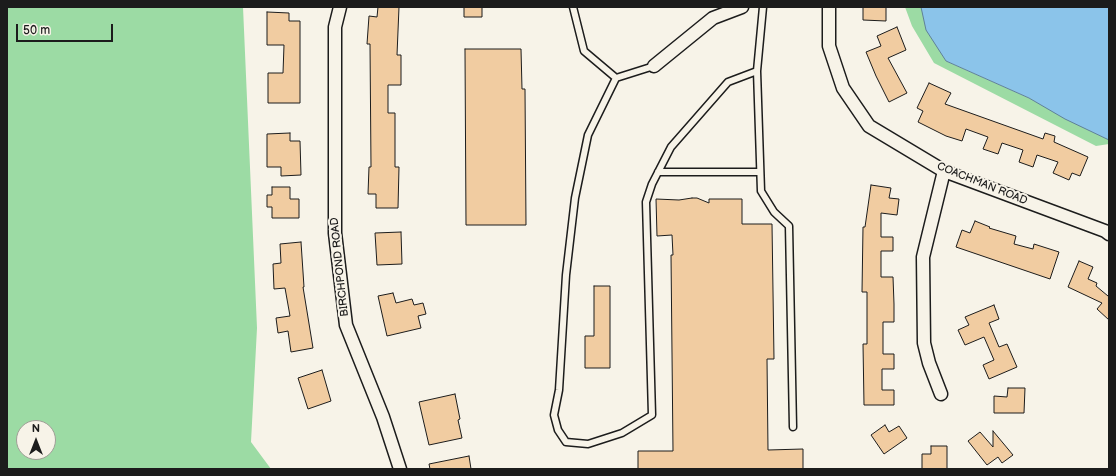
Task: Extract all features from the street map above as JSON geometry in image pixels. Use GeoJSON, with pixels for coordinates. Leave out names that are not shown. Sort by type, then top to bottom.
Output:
{"type":"FeatureCollection","features":[{"type":"Feature","properties":{"kind":"street","name":"BIRCHPOND ROAD"},"geometry":{"type":"LineString","coordinates":[[340,7],[335,27],[335,233],[346,325],[383,417],[400,469]]}},
{"type":"Feature","properties":{"kind":"street"},"geometry":{"type":"LineString","coordinates":[[654,66],[713,18],[742,7]]}},
{"type":"Feature","properties":{"kind":"street","name":"COACHMAN ROAD"},"geometry":{"type":"LineString","coordinates":[[829,7],[829,46],[843,88],[870,126],[944,171],[1105,231],[1109,234]]}},
{"type":"Feature","properties":{"kind":"street"},"geometry":{"type":"LineString","coordinates":[[941,394],[929,363],[924,343],[923,257],[944,171]]}},
{"type":"Feature","properties":{"kind":"lane"},"geometry":{"type":"LineString","coordinates":[[573,7],[584,51],[616,78]]}},
{"type":"Feature","properties":{"kind":"lane"},"geometry":{"type":"LineString","coordinates":[[762,7],[757,71],[761,191],[774,212],[789,226],[793,427]]}},
{"type":"Feature","properties":{"kind":"lane"},"geometry":{"type":"LineString","coordinates":[[654,66],[616,78],[588,135],[575,198],[566,275],[559,390],[554,416],[558,430],[566,442],[588,444],[622,433],[652,415],[646,202],[652,184],[671,148],[728,82],[757,71]]}},
{"type":"Feature","properties":{"kind":"lane"},"geometry":{"type":"LineString","coordinates":[[658,172],[760,172]]}},
{"type":"Feature","properties":{"kind":"green space"},"geometry":{"type":"Polygon","coordinates":[[[7,7],[243,7],[257,328],[251,442],[271,469],[7,469],[7,7]]]}},
{"type":"Feature","properties":{"kind":"green space"},"geometry":{"type":"Polygon","coordinates":[[[905,7],[921,7],[946,61],[1029,98],[1109,140],[1109,144],[1096,146],[934,63],[912,26],[905,7]]]}},
{"type":"Feature","properties":{"kind":"water"},"geometry":{"type":"Polygon","coordinates":[[[921,7],[1109,7],[1109,140],[1065,119],[1029,98],[946,61],[926,30],[921,7]]]}},
{"type":"Feature","properties":{"kind":"building"},"geometry":{"type":"Polygon","coordinates":[[[378,7],[399,7],[397,55],[401,55],[401,85],[388,85],[388,113],[395,113],[395,167],[399,167],[398,208],[376,208],[376,194],[368,194],[369,167],[371,167],[370,44],[367,44],[369,16],[377,17],[378,7]]]}},
{"type":"Feature","properties":{"kind":"building"},"geometry":{"type":"Polygon","coordinates":[[[464,7],[482,7],[482,17],[464,17],[464,7]]]}},
{"type":"Feature","properties":{"kind":"building"},"geometry":{"type":"Polygon","coordinates":[[[863,7],[886,7],[886,21],[863,20],[863,7]]]}},
{"type":"Feature","properties":{"kind":"building"},"geometry":{"type":"Polygon","coordinates":[[[267,12],[289,13],[289,21],[300,21],[300,103],[268,103],[268,73],[283,73],[284,45],[267,45],[267,12]]]}},
{"type":"Feature","properties":{"kind":"building"},"geometry":{"type":"Polygon","coordinates":[[[897,27],[906,50],[888,58],[907,93],[889,102],[866,52],[881,46],[877,36],[897,27]]]}},
{"type":"Feature","properties":{"kind":"building"},"geometry":{"type":"Polygon","coordinates":[[[465,49],[521,49],[522,89],[525,89],[526,225],[466,225],[465,49]]]}},
{"type":"Feature","properties":{"kind":"building"},"geometry":{"type":"Polygon","coordinates":[[[929,83],[951,93],[945,104],[1043,139],[1045,133],[1055,136],[1054,142],[1088,157],[1080,176],[1072,173],[1069,180],[1053,173],[1058,162],[1037,155],[1033,167],[1019,162],[1023,150],[1002,143],[998,154],[983,149],[988,137],[966,129],[962,141],[946,136],[918,122],[923,111],[917,108],[929,83]]]}},
{"type":"Feature","properties":{"kind":"building"},"geometry":{"type":"Polygon","coordinates":[[[290,133],[290,141],[300,141],[301,175],[281,176],[281,167],[267,167],[267,134],[290,133]]]}},
{"type":"Feature","properties":{"kind":"building"},"geometry":{"type":"Polygon","coordinates":[[[871,185],[891,188],[889,198],[899,199],[897,215],[881,213],[881,237],[893,237],[893,251],[881,251],[881,277],[893,277],[894,304],[894,322],[883,322],[883,354],[894,354],[894,369],[882,369],[882,390],[894,390],[894,405],[864,405],[863,344],[867,344],[867,292],[862,292],[863,227],[865,227],[871,185]]]}},
{"type":"Feature","properties":{"kind":"building"},"geometry":{"type":"Polygon","coordinates":[[[272,187],[290,187],[290,199],[299,199],[299,218],[272,218],[272,207],[267,207],[267,195],[272,195],[272,187]]]}},
{"type":"Feature","properties":{"kind":"building"},"geometry":{"type":"Polygon","coordinates":[[[697,198],[709,203],[709,199],[742,199],[742,224],[772,224],[774,359],[767,359],[768,450],[803,449],[803,469],[638,469],[638,451],[673,451],[672,235],[657,236],[656,199],[679,200],[697,198]]]}},
{"type":"Feature","properties":{"kind":"building"},"geometry":{"type":"Polygon","coordinates":[[[975,221],[990,227],[989,228],[1016,236],[1014,244],[1033,249],[1034,244],[1059,252],[1050,279],[956,247],[962,230],[970,233],[975,221]]]}},
{"type":"Feature","properties":{"kind":"building"},"geometry":{"type":"Polygon","coordinates":[[[401,232],[402,264],[377,265],[375,233],[401,232]]]}},
{"type":"Feature","properties":{"kind":"building"},"geometry":{"type":"Polygon","coordinates":[[[301,242],[303,287],[313,348],[291,352],[288,331],[278,333],[276,318],[290,316],[285,288],[274,289],[273,264],[281,263],[280,244],[301,242]]]}},
{"type":"Feature","properties":{"kind":"building"},"geometry":{"type":"Polygon","coordinates":[[[1079,261],[1093,267],[1088,279],[1097,283],[1096,286],[1108,296],[1109,295],[1109,320],[1097,309],[1102,303],[1068,287],[1079,261]]]}},
{"type":"Feature","properties":{"kind":"building"},"geometry":{"type":"Polygon","coordinates":[[[594,286],[610,286],[610,368],[585,368],[585,336],[594,336],[594,286]]]}},
{"type":"Feature","properties":{"kind":"building"},"geometry":{"type":"Polygon","coordinates":[[[393,293],[396,303],[412,299],[414,305],[423,303],[426,314],[418,316],[421,328],[387,336],[378,296],[393,293]]]}},
{"type":"Feature","properties":{"kind":"building"},"geometry":{"type":"Polygon","coordinates":[[[994,305],[999,319],[989,323],[999,347],[1007,344],[1017,367],[989,379],[983,365],[994,360],[984,337],[965,345],[958,330],[969,325],[965,317],[994,305]]]}},
{"type":"Feature","properties":{"kind":"building"},"geometry":{"type":"Polygon","coordinates":[[[322,370],[331,401],[308,409],[298,378],[322,370]]]}},
{"type":"Feature","properties":{"kind":"building"},"geometry":{"type":"Polygon","coordinates":[[[1008,388],[1025,388],[1024,413],[994,413],[994,396],[1007,397],[1008,388]]]}},
{"type":"Feature","properties":{"kind":"building"},"geometry":{"type":"Polygon","coordinates":[[[455,394],[462,438],[429,445],[419,402],[455,394]]]}},
{"type":"Feature","properties":{"kind":"building"},"geometry":{"type":"Polygon","coordinates":[[[885,425],[889,432],[899,426],[907,438],[884,454],[871,435],[885,425]]]}},
{"type":"Feature","properties":{"kind":"building"},"geometry":{"type":"Polygon","coordinates":[[[993,431],[1013,455],[1002,463],[998,457],[987,465],[968,441],[980,432],[993,447],[993,431]]]}},
{"type":"Feature","properties":{"kind":"building"},"geometry":{"type":"Polygon","coordinates":[[[931,446],[947,446],[947,469],[922,469],[922,454],[931,454],[931,446]]]}},
{"type":"Feature","properties":{"kind":"building"},"geometry":{"type":"Polygon","coordinates":[[[469,456],[471,469],[430,469],[429,464],[469,456]]]}}]}
